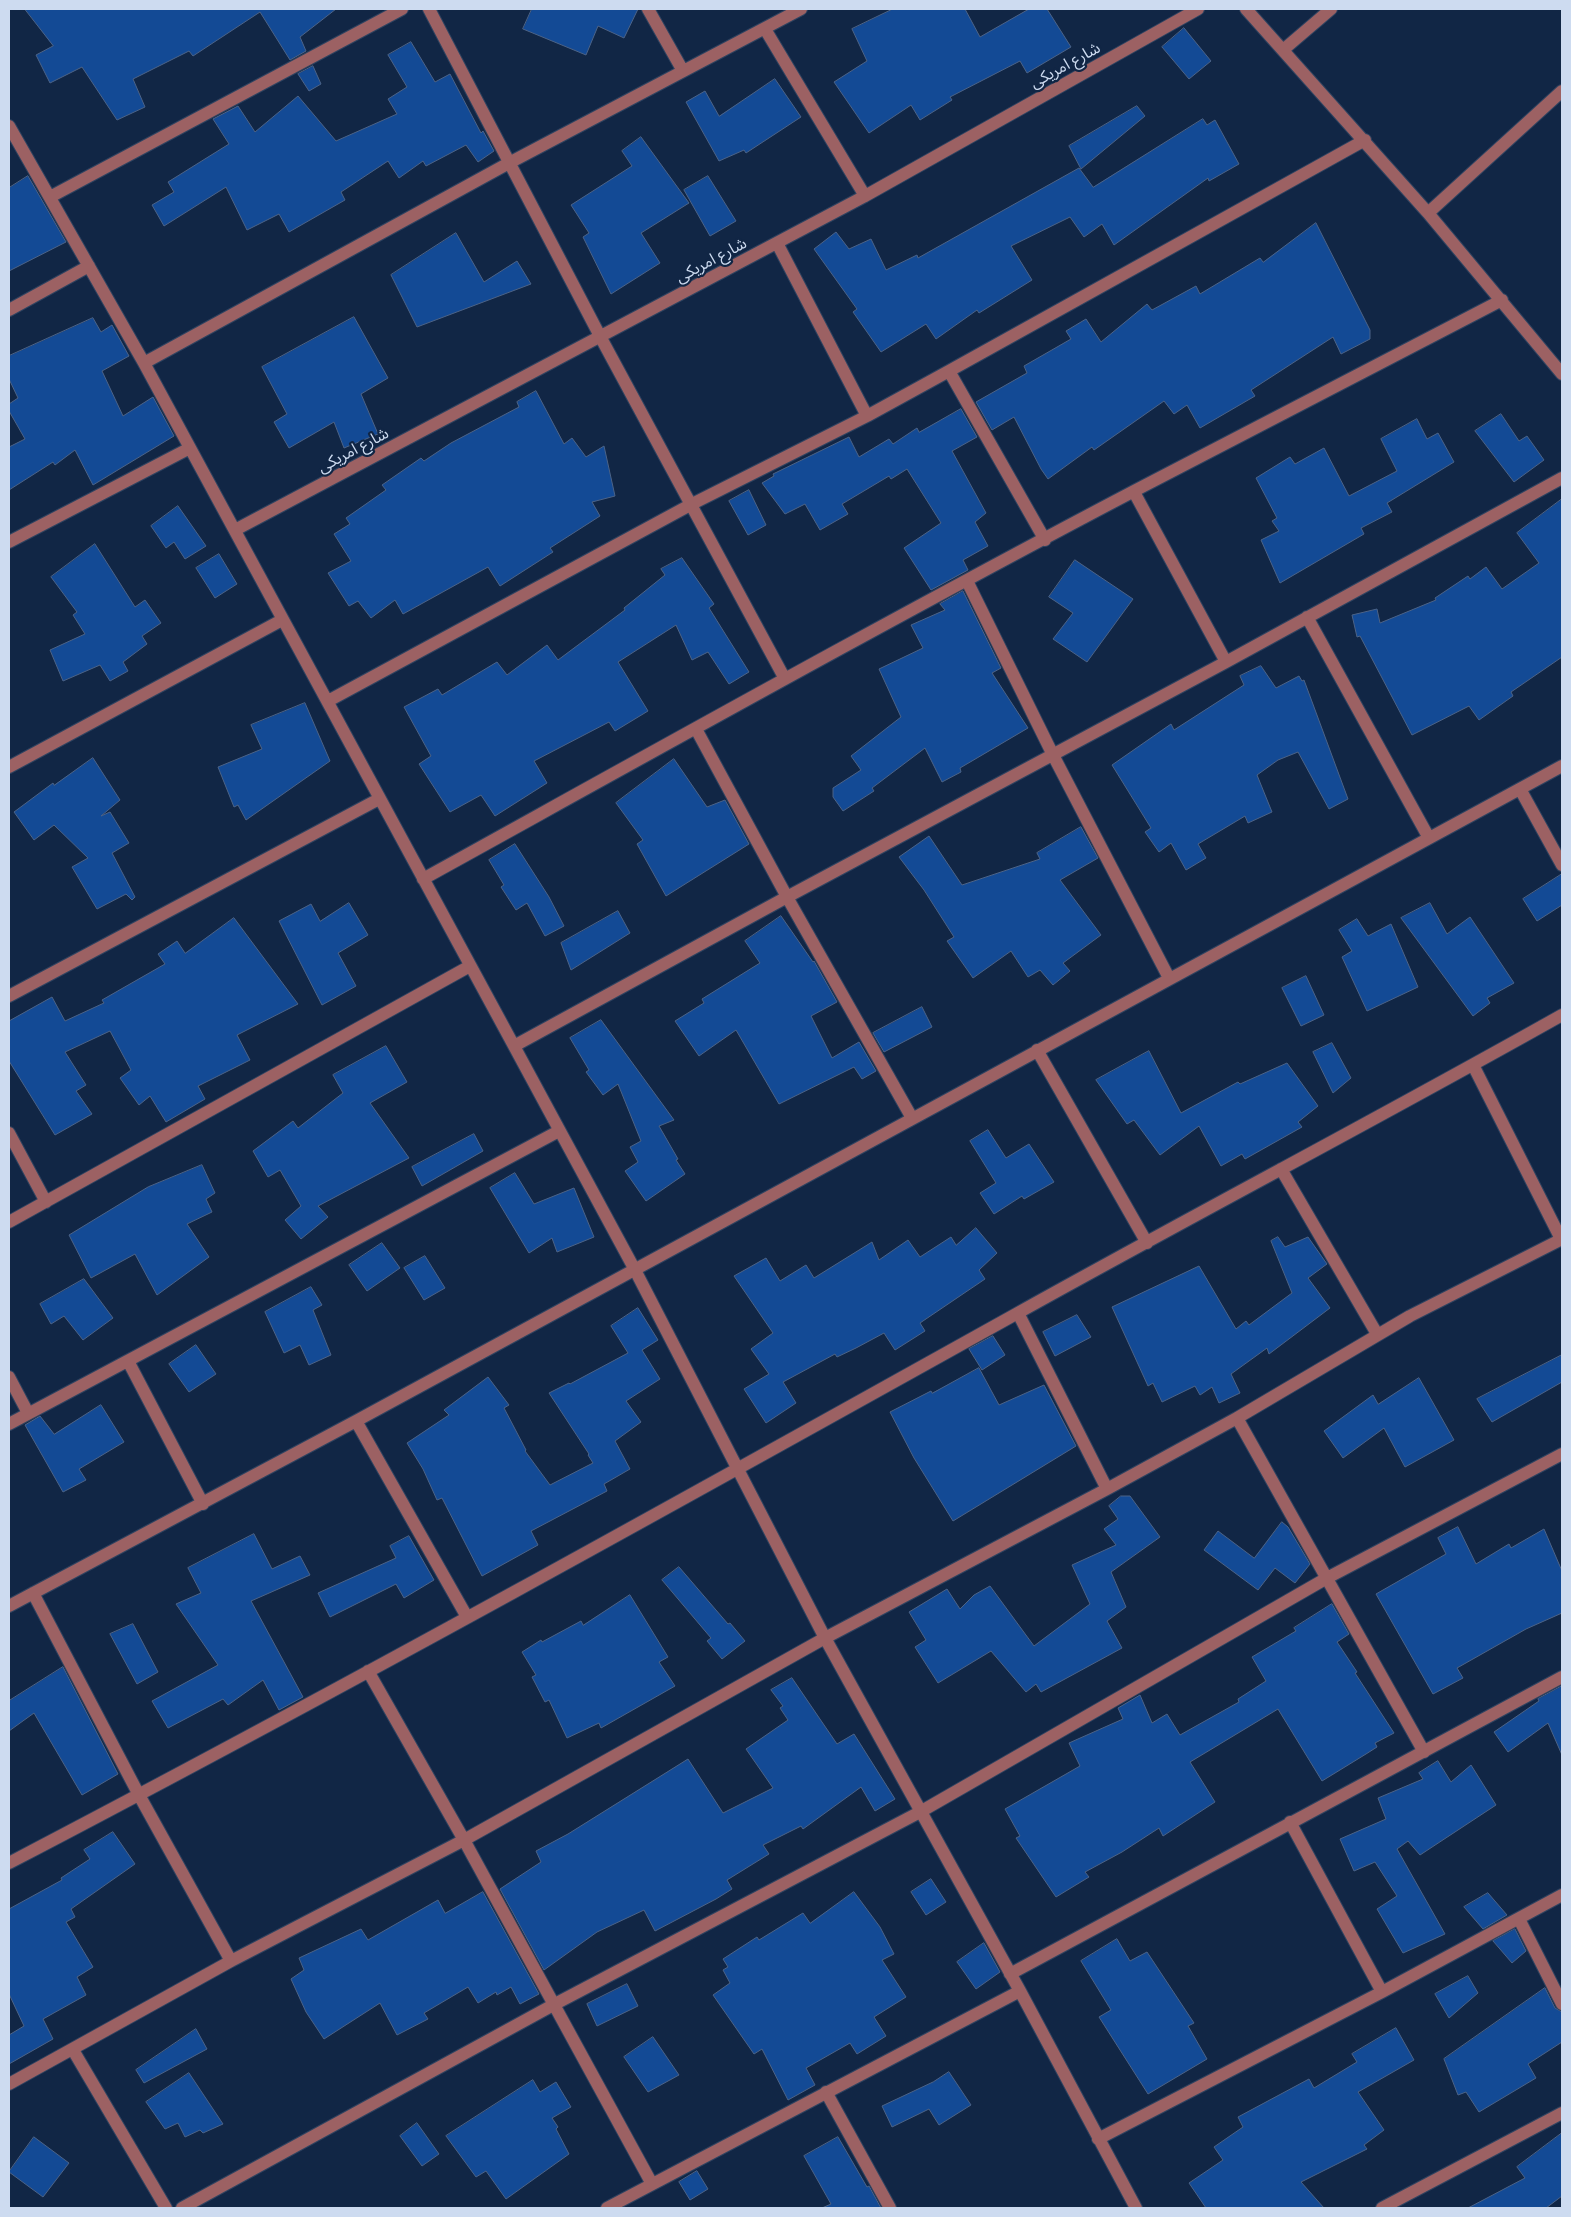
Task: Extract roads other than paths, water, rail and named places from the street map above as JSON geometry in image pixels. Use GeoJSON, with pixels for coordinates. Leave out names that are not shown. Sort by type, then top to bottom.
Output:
{"type":"FeatureCollection","features":[{"type":"Feature","properties":{"kind":"street"},"geometry":{"type":"LineString","coordinates":[[50,197],[402,9]]}},
{"type":"Feature","properties":{"kind":"street"},"geometry":{"type":"LineString","coordinates":[[429,9],[601,338],[785,679]]}},
{"type":"Feature","properties":{"kind":"street"},"geometry":{"type":"LineString","coordinates":[[648,9],[683,71]]}},
{"type":"Feature","properties":{"kind":"street"},"geometry":{"type":"LineString","coordinates":[[144,363],[509,163],[801,9]]}},
{"type":"Feature","properties":{"kind":"street","name":"شارع امريكى"},"geometry":{"type":"LineString","coordinates":[[235,530],[777,244],[1198,9]]}},
{"type":"Feature","properties":{"kind":"street"},"geometry":{"type":"LineString","coordinates":[[1246,9],[1428,213],[1561,370]]}},
{"type":"Feature","properties":{"kind":"street"},"geometry":{"type":"LineString","coordinates":[[1283,50],[1331,9]]}},
{"type":"Feature","properties":{"kind":"street"},"geometry":{"type":"LineString","coordinates":[[765,29],[865,196]]}},
{"type":"Feature","properties":{"kind":"street"},"geometry":{"type":"LineString","coordinates":[[1428,213],[1562,91]]}},
{"type":"Feature","properties":{"kind":"street"},"geometry":{"type":"LineString","coordinates":[[9,126],[144,363],[235,530],[634,1270],[739,1470],[824,1638],[1020,1991],[1136,2208]]}},
{"type":"Feature","properties":{"kind":"street"},"geometry":{"type":"LineString","coordinates":[[328,702],[692,504],[867,416],[949,372],[1364,140]]}},
{"type":"Feature","properties":{"kind":"street"},"geometry":{"type":"LineString","coordinates":[[777,244],[867,416]]}},
{"type":"Feature","properties":{"kind":"street"},"geometry":{"type":"LineString","coordinates":[[9,310],[89,266]]}},
{"type":"Feature","properties":{"kind":"street"},"geometry":{"type":"LineString","coordinates":[[423,879],[785,679],[1134,492],[1502,300]]}},
{"type":"Feature","properties":{"kind":"street"},"geometry":{"type":"LineString","coordinates":[[949,372],[1045,540]]}},
{"type":"Feature","properties":{"kind":"street"},"geometry":{"type":"LineString","coordinates":[[9,542],[190,448]]}},
{"type":"Feature","properties":{"kind":"street"},"geometry":{"type":"LineString","coordinates":[[514,1046],[787,897],[1226,662],[1562,478]]}},
{"type":"Feature","properties":{"kind":"street"},"geometry":{"type":"LineString","coordinates":[[1134,492],[1226,662]]}},
{"type":"Feature","properties":{"kind":"street"},"geometry":{"type":"LineString","coordinates":[[968,581],[1054,755],[1169,978]]}},
{"type":"Feature","properties":{"kind":"street"},"geometry":{"type":"LineString","coordinates":[[1307,617],[1429,838]]}},
{"type":"Feature","properties":{"kind":"street"},"geometry":{"type":"LineString","coordinates":[[9,767],[282,620]]}},
{"type":"Feature","properties":{"kind":"street"},"geometry":{"type":"LineString","coordinates":[[696,729],[787,897],[912,1118]]}},
{"type":"Feature","properties":{"kind":"street"},"geometry":{"type":"LineString","coordinates":[[9,1606],[203,1504],[1562,766]]}},
{"type":"Feature","properties":{"kind":"street"},"geometry":{"type":"LineString","coordinates":[[1520,789],[1562,865]]}},
{"type":"Feature","properties":{"kind":"street"},"geometry":{"type":"LineString","coordinates":[[9,996],[379,799]]}},
{"type":"Feature","properties":{"kind":"street"},"geometry":{"type":"LineString","coordinates":[[9,1222],[470,966]]}},
{"type":"Feature","properties":{"kind":"street"},"geometry":{"type":"LineString","coordinates":[[9,1863],[139,1795],[739,1470],[1018,1313],[1562,1016]]}},
{"type":"Feature","properties":{"kind":"street"},"geometry":{"type":"LineString","coordinates":[[1037,1050],[1147,1243]]}},
{"type":"Feature","properties":{"kind":"street"},"geometry":{"type":"LineString","coordinates":[[9,2084],[231,1961],[464,1840],[824,1638],[1107,1489],[1237,1418],[1377,1334],[1562,1239],[1473,1065]]}},
{"type":"Feature","properties":{"kind":"street"},"geometry":{"type":"LineString","coordinates":[[9,1424],[559,1131]]}},
{"type":"Feature","properties":{"kind":"street"},"geometry":{"type":"LineString","coordinates":[[9,1133],[46,1202]]}},
{"type":"Feature","properties":{"kind":"street"},"geometry":{"type":"LineString","coordinates":[[1281,1169],[1377,1334]]}},
{"type":"Feature","properties":{"kind":"street"},"geometry":{"type":"LineString","coordinates":[[1018,1313],[1107,1489]]}},
{"type":"Feature","properties":{"kind":"street"},"geometry":{"type":"LineString","coordinates":[[128,1361],[203,1504]]}},
{"type":"Feature","properties":{"kind":"street"},"geometry":{"type":"LineString","coordinates":[[9,1376],[28,1413]]}},
{"type":"Feature","properties":{"kind":"street"},"geometry":{"type":"LineString","coordinates":[[1237,1418],[1424,1752]]}},
{"type":"Feature","properties":{"kind":"street"},"geometry":{"type":"LineString","coordinates":[[356,1421],[466,1617]]}},
{"type":"Feature","properties":{"kind":"street"},"geometry":{"type":"LineString","coordinates":[[182,2208],[555,2004],[920,1812],[1327,1578],[1562,1454]]}},
{"type":"Feature","properties":{"kind":"street"},"geometry":{"type":"LineString","coordinates":[[33,1594],[139,1795],[231,1961]]}},
{"type":"Feature","properties":{"kind":"street"},"geometry":{"type":"LineString","coordinates":[[368,1671],[555,2004],[652,2184]]}},
{"type":"Feature","properties":{"kind":"street"},"geometry":{"type":"LineString","coordinates":[[1010,1974],[1290,1822],[1561,1681]]}},
{"type":"Feature","properties":{"kind":"street"},"geometry":{"type":"LineString","coordinates":[[1290,1822],[1382,1992]]}},
{"type":"Feature","properties":{"kind":"street"},"geometry":{"type":"LineString","coordinates":[[1098,2139],[1382,1992],[1562,1895]]}},
{"type":"Feature","properties":{"kind":"street"},"geometry":{"type":"LineString","coordinates":[[1519,1918],[1562,2004]]}},
{"type":"Feature","properties":{"kind":"street"},"geometry":{"type":"LineString","coordinates":[[607,2208],[1020,1991]]}},
{"type":"Feature","properties":{"kind":"street"},"geometry":{"type":"LineString","coordinates":[[73,2050],[166,2208]]}},
{"type":"Feature","properties":{"kind":"street"},"geometry":{"type":"LineString","coordinates":[[826,2092],[890,2208]]}},
{"type":"Feature","properties":{"kind":"street"},"geometry":{"type":"LineString","coordinates":[[1386,2207],[1562,2113]]}}]}
